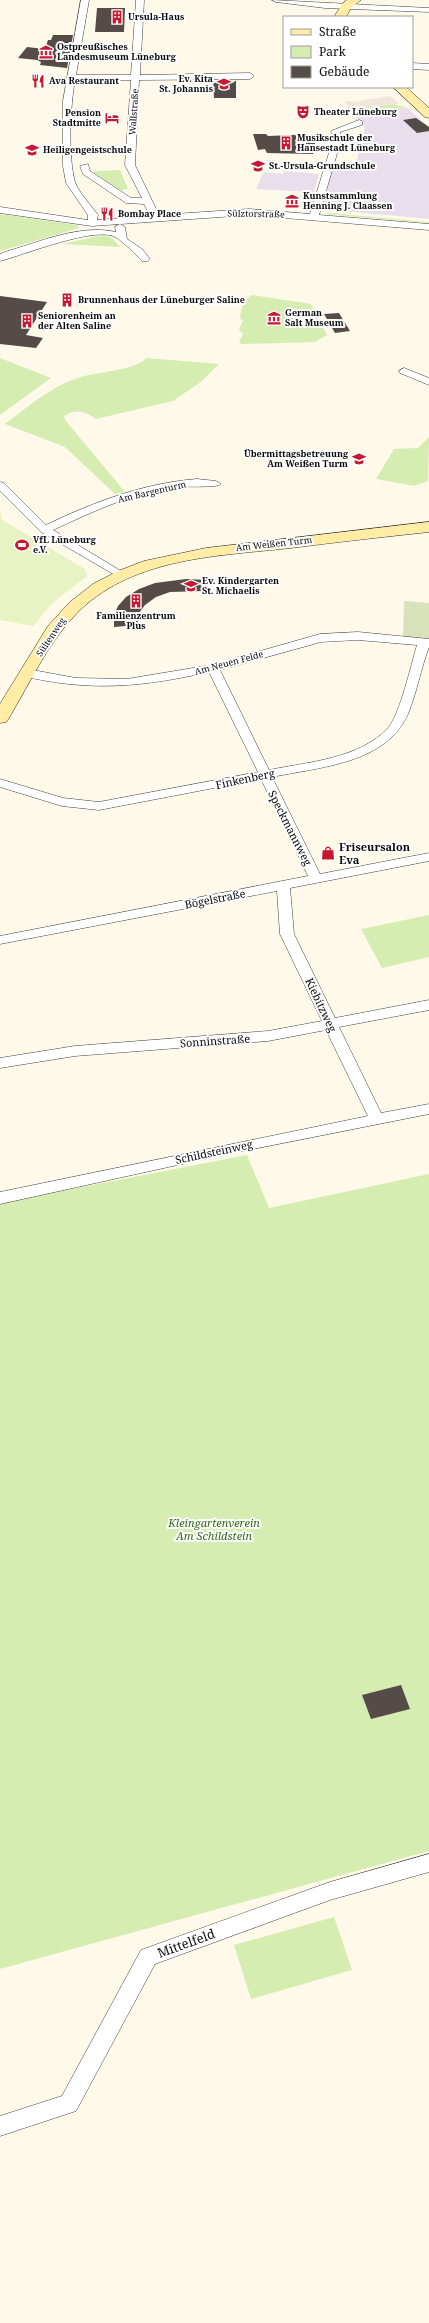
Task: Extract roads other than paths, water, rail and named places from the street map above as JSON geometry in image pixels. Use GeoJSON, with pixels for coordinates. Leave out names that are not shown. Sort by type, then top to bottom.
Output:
{"type":"FeatureCollection","features":[{"type":"Feature","properties":{"kind":"main road"},"geometry":{"type":"LineString","coordinates":[[400,88],[429,114]]}},
{"type":"Feature","properties":{"kind":"main road","name":"Am Weißen Turm"},"geometry":{"type":"LineString","coordinates":[[122,576],[150,564],[196,553],[429,527]]}},
{"type":"Feature","properties":{"kind":"main road","name":"Sültenweg"},"geometry":{"type":"LineString","coordinates":[[0,718],[54,630],[67,614],[88,595],[122,576]]}},
{"type":"Feature","properties":{"kind":"street"},"geometry":{"type":"LineString","coordinates":[[85,0],[77,55],[67,101],[68,172],[77,195],[93,215],[92,223]]}},
{"type":"Feature","properties":{"kind":"street","name":"Wallstraße"},"geometry":{"type":"LineString","coordinates":[[140,0],[130,165],[156,218]]}},
{"type":"Feature","properties":{"kind":"street"},"geometry":{"type":"LineString","coordinates":[[276,0],[346,9],[429,10]]}},
{"type":"Feature","properties":{"kind":"street"},"geometry":{"type":"LineString","coordinates":[[319,0],[346,9]]}},
{"type":"Feature","properties":{"kind":"street"},"geometry":{"type":"LineString","coordinates":[[413,66],[429,67]]}},
{"type":"Feature","properties":{"kind":"street"},"geometry":{"type":"LineString","coordinates":[[71,78],[250,76]]}},
{"type":"Feature","properties":{"kind":"street"},"geometry":{"type":"LineString","coordinates":[[314,217],[336,140],[335,131],[359,123]]}},
{"type":"Feature","properties":{"kind":"street"},"geometry":{"type":"LineString","coordinates":[[84,166],[86,172],[129,201],[148,201]]}},
{"type":"Feature","properties":{"kind":"street"},"geometry":{"type":"LineString","coordinates":[[0,210],[92,223],[121,236],[139,250],[145,259]]}},
{"type":"Feature","properties":{"kind":"street","name":"Sülztorstraße"},"geometry":{"type":"LineString","coordinates":[[106,228],[121,222],[156,218],[249,212],[429,227]]}},
{"type":"Feature","properties":{"kind":"street"},"geometry":{"type":"LineString","coordinates":[[121,222],[121,236]]}},
{"type":"Feature","properties":{"kind":"street"},"geometry":{"type":"LineString","coordinates":[[0,258],[106,228]]}},
{"type":"Feature","properties":{"kind":"street"},"geometry":{"type":"LineString","coordinates":[[404,371],[429,382]]}},
{"type":"Feature","properties":{"kind":"street","name":"Am Bargenturm"},"geometry":{"type":"LineString","coordinates":[[45,530],[108,502],[132,494],[202,481],[216,484]]}},
{"type":"Feature","properties":{"kind":"street"},"geometry":{"type":"LineString","coordinates":[[0,485],[45,530],[122,576]]}},
{"type":"Feature","properties":{"kind":"street","name":"Am Neuen Felde"},"geometry":{"type":"LineString","coordinates":[[27,674],[76,682],[102,684],[154,680],[213,668],[320,638],[358,636],[426,643]]}},
{"type":"Feature","properties":{"kind":"street","name":"Finkenberg"},"geometry":{"type":"LineString","coordinates":[[0,783],[62,802],[99,806],[263,775],[342,758],[365,751],[380,742],[393,730],[402,713],[426,643]]}},
{"type":"Feature","properties":{"kind":"street","name":"Speckmannweg"},"geometry":{"type":"LineString","coordinates":[[213,668],[263,775],[316,879]]}},
{"type":"Feature","properties":{"kind":"street","name":"Bögelstraße"},"geometry":{"type":"LineString","coordinates":[[0,940],[429,857]]}},
{"type":"Feature","properties":{"kind":"street","name":"Kiebitzweg"},"geometry":{"type":"LineString","coordinates":[[283,886],[286,897],[284,921],[287,934],[377,1120]]}},
{"type":"Feature","properties":{"kind":"street","name":"Sonninstraße"},"geometry":{"type":"LineString","coordinates":[[0,1063],[75,1051],[244,1039],[330,1025],[429,1005]]}},
{"type":"Feature","properties":{"kind":"street","name":"Schildsteinweg"},"geometry":{"type":"LineString","coordinates":[[0,1198],[223,1150],[429,1109]]}},
{"type":"Feature","properties":{"kind":"street","name":"Mittelfeld"},"geometry":{"type":"LineString","coordinates":[[0,2126],[69,2104],[148,1957],[330,1891],[429,1862]]}},
{"type":"Feature","properties":{"kind":"place","name":"Ursula-Haus"},"geometry":{"type":"Point","coordinates":[117,17]}},
{"type":"Feature","properties":{"kind":"place","name":"Ostpreußisches Landesmuseum Lüneburg"},"geometry":{"type":"Point","coordinates":[46,52]}},
{"type":"Feature","properties":{"kind":"place","name":"Ava Restaurant"},"geometry":{"type":"Point","coordinates":[38,81]}},
{"type":"Feature","properties":{"kind":"place","name":"Ev. Kita St. Johannis"},"geometry":{"type":"Point","coordinates":[224,84]}},
{"type":"Feature","properties":{"kind":"place","name":"Theater Lüneburg"},"geometry":{"type":"Point","coordinates":[303,112]}},
{"type":"Feature","properties":{"kind":"place","name":"Pension Stadtmitte"},"geometry":{"type":"Point","coordinates":[112,118]}},
{"type":"Feature","properties":{"kind":"place","name":"Musikschule der Hansestadt Lüneburg"},"geometry":{"type":"Point","coordinates":[286,143]}},
{"type":"Feature","properties":{"kind":"place","name":"Heiligengeistschule"},"geometry":{"type":"Point","coordinates":[32,150]}},
{"type":"Feature","properties":{"kind":"place","name":"St.-Ursula-Grundschule"},"geometry":{"type":"Point","coordinates":[258,166]}},
{"type":"Feature","properties":{"kind":"place","name":"Kunstsammlung Henning J. Claassen"},"geometry":{"type":"Point","coordinates":[292,201]}},
{"type":"Feature","properties":{"kind":"place","name":"Bombay Place"},"geometry":{"type":"Point","coordinates":[107,214]}},
{"type":"Feature","properties":{"kind":"place","name":"Brunnenhaus der Lüneburger Saline"},"geometry":{"type":"Point","coordinates":[67,300]}},
{"type":"Feature","properties":{"kind":"place","name":"German Salt Museum"},"geometry":{"type":"Point","coordinates":[274,318]}},
{"type":"Feature","properties":{"kind":"place","name":"Seniorenheim an der Alten Saline"},"geometry":{"type":"Point","coordinates":[27,321]}},
{"type":"Feature","properties":{"kind":"place","name":"Übermittagsbetreuung Am Weißen Turm"},"geometry":{"type":"Point","coordinates":[359,459]}},
{"type":"Feature","properties":{"kind":"place","name":"VfL Lüneburg e.V."},"geometry":{"type":"Point","coordinates":[22,545]}},
{"type":"Feature","properties":{"kind":"place","name":"Ev. Kindergarten St. Michaelis"},"geometry":{"type":"Point","coordinates":[191,586]}},
{"type":"Feature","properties":{"kind":"place","name":"Familienzentrum Plus"},"geometry":{"type":"Point","coordinates":[136,601]}},
{"type":"Feature","properties":{"kind":"place","name":"Friseursalon Eva"},"geometry":{"type":"Point","coordinates":[328,853]}},
{"type":"Feature","properties":{"kind":"park label","name":"Kleingartenverein Am Schildstein"},"geometry":{"type":"Point","coordinates":[214,1529]}}]}
